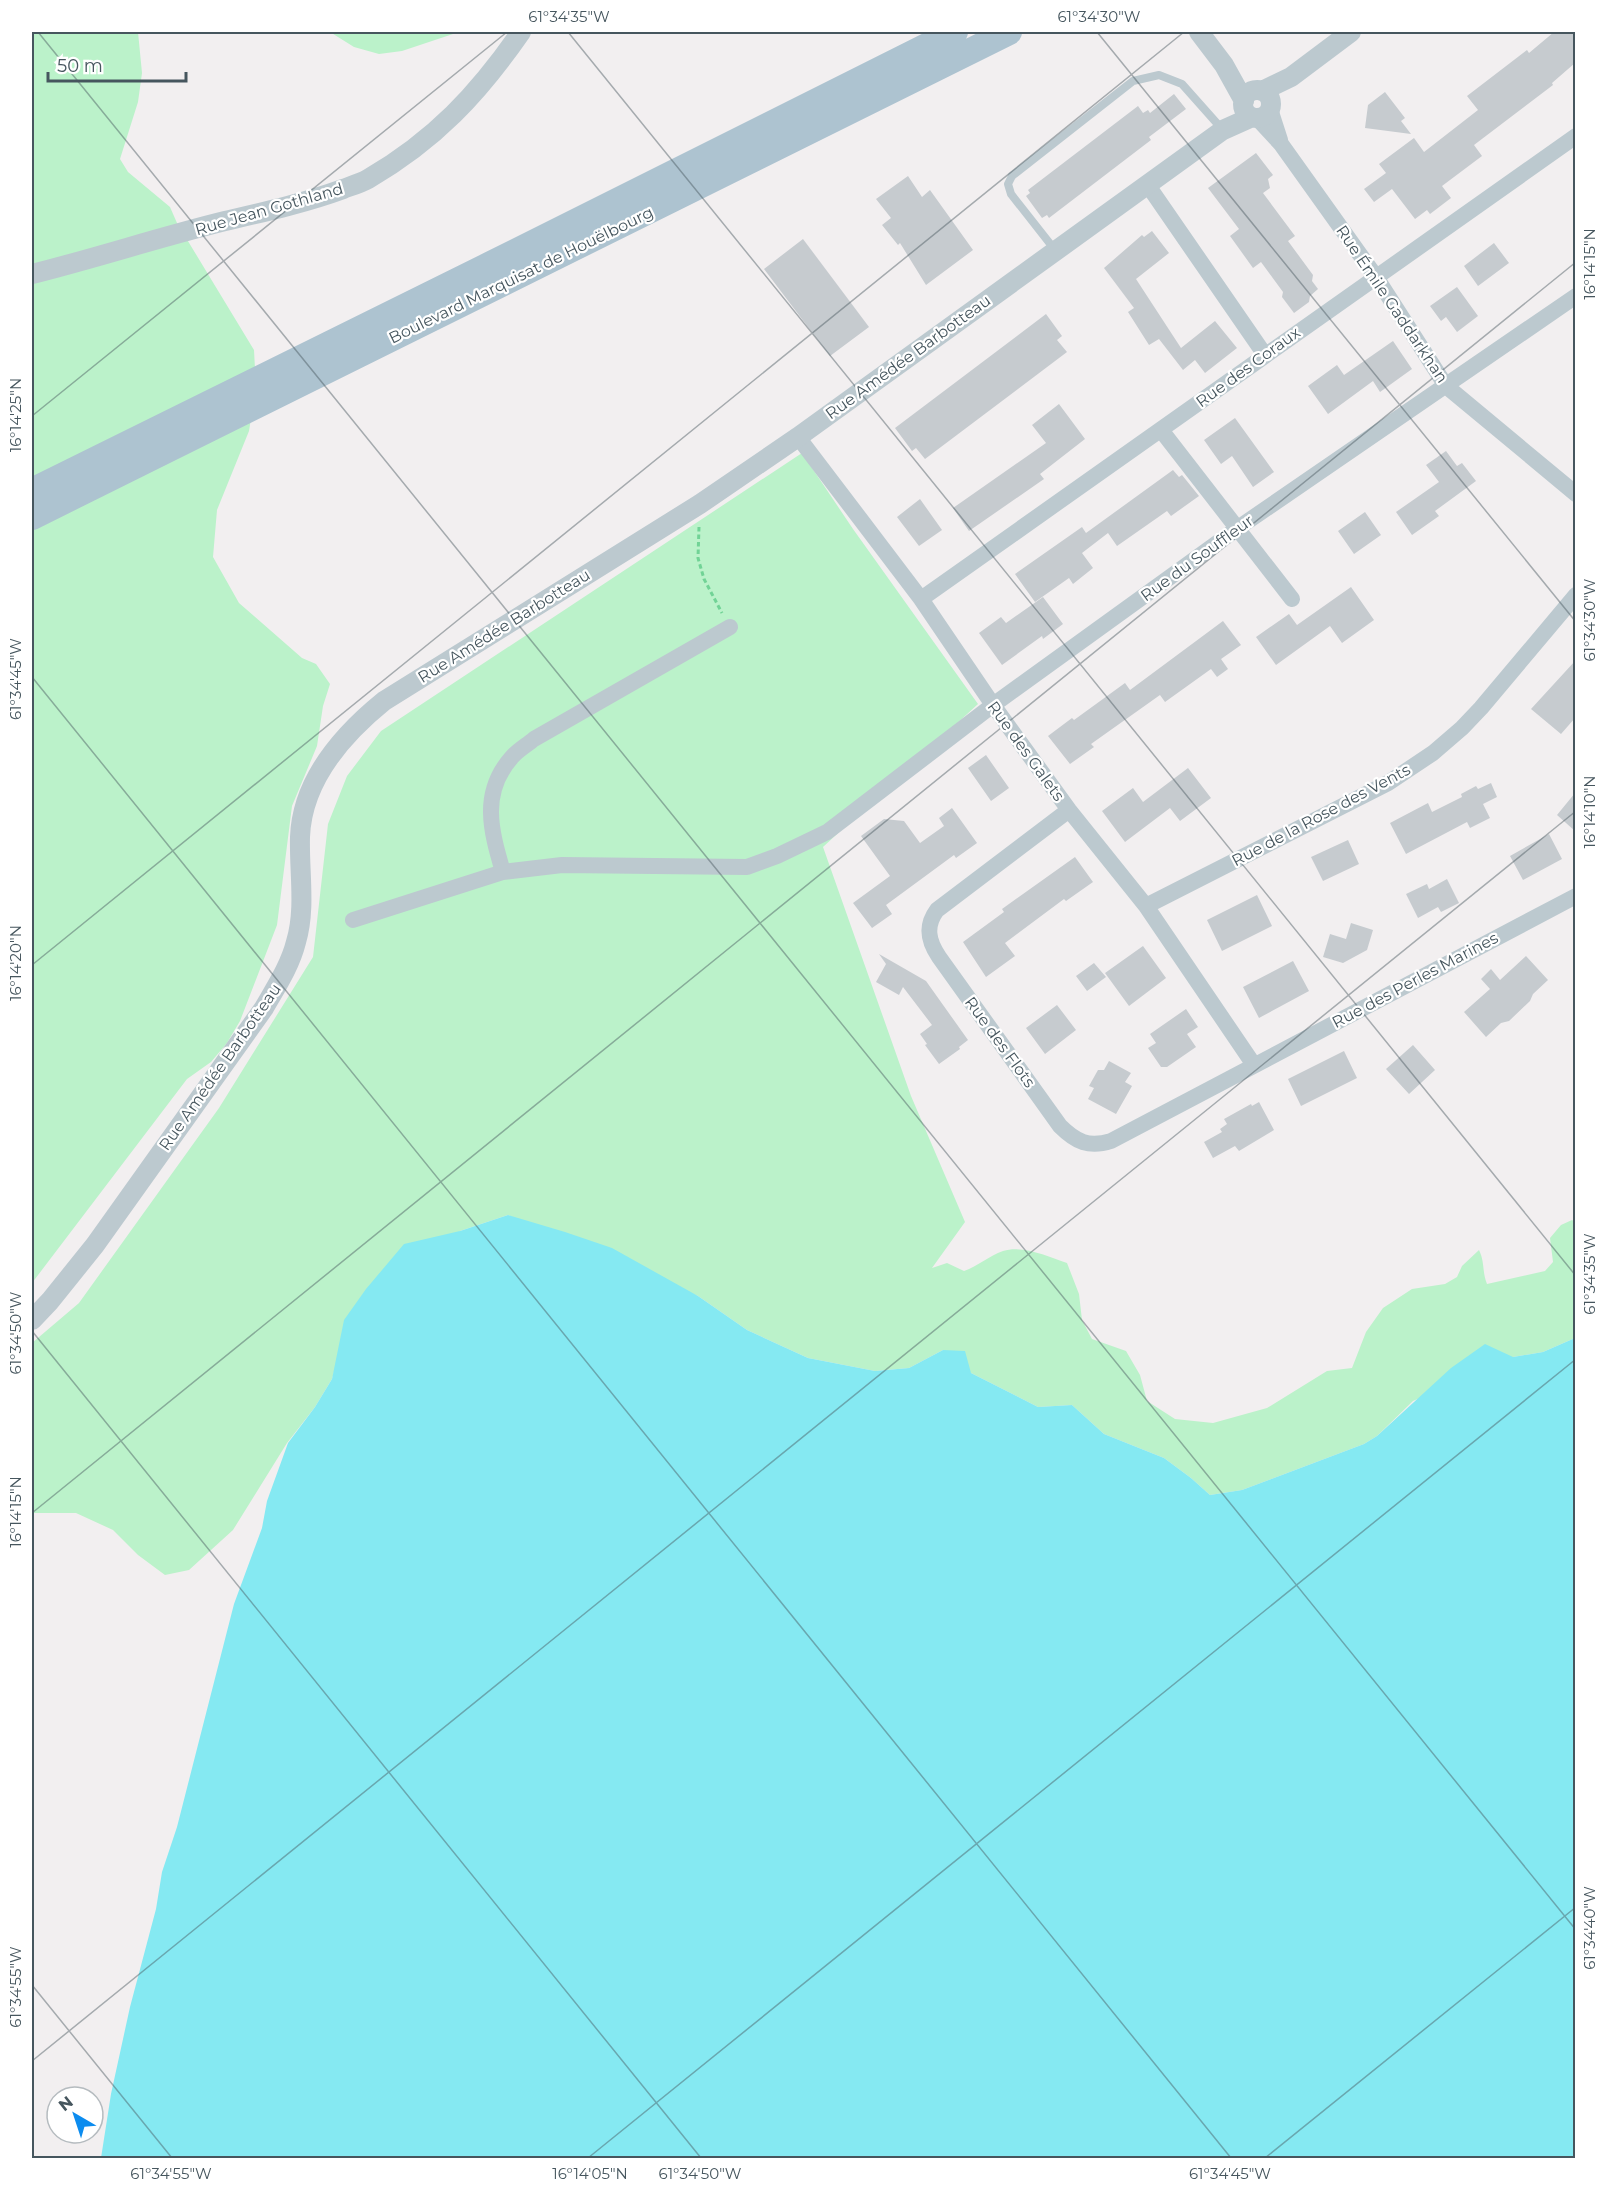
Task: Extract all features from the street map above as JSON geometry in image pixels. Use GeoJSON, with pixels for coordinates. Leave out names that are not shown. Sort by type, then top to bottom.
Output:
{"type":"FeatureCollection","features":[{"type":"Feature","properties":{"kind":"main road","name":"Boulevard Marquisat de Houëlbourg"},"geometry":{"type":"LineString","coordinates":[[32,491],[955,32]]}},
{"type":"Feature","properties":{"kind":"main road","name":"Boulevard Marquisat de Houëlbourg"},"geometry":{"type":"LineString","coordinates":[[32,517],[1008,33]]}},
{"type":"Feature","properties":{"kind":"street","name":"Rue Jean Gothland"},"geometry":{"type":"LineString","coordinates":[[32,274],[326,195],[366,180],[427,140],[452,117],[481,86],[521,32]]}},
{"type":"Feature","properties":{"kind":"street","name":"Rue Émile Gaddarkhan"},"geometry":{"type":"LineString","coordinates":[[1199,32],[1257,104],[1281,144],[1376,277],[1446,386],[1575,494]]}},
{"type":"Feature","properties":{"kind":"street","name":"Rue Amédée Barbotteau"},"geometry":{"type":"LineString","coordinates":[[32,1320],[95,1245],[264,1008],[282,976],[297,941],[299,926],[300,835],[303,814],[315,780],[342,738],[384,701],[700,504],[798,437],[1223,130],[1291,76],[1352,32]]}},
{"type":"Feature","properties":{"kind":"street","name":"Rue des Coraux"},"geometry":{"type":"LineString","coordinates":[[921,599],[1575,136]]}},
{"type":"Feature","properties":{"kind":"street"},"geometry":{"type":"LineString","coordinates":[[1147,184],[1265,355]]}},
{"type":"Feature","properties":{"kind":"street","name":"Rue du Souffleur"},"geometry":{"type":"LineString","coordinates":[[354,920],[502,872],[562,865],[747,867],[777,856],[827,832],[993,705],[1238,528],[1575,296]]}},
{"type":"Feature","properties":{"kind":"street"},"geometry":{"type":"LineString","coordinates":[[1161,430],[1292,600]]}},
{"type":"Feature","properties":{"kind":"street","name":"Rue des Galets"},"geometry":{"type":"LineString","coordinates":[[798,437],[921,599],[993,705],[1069,810],[1146,906],[1254,1065]]}},
{"type":"Feature","properties":{"kind":"street","name":"Rue de la Rose des Vents"},"geometry":{"type":"LineString","coordinates":[[1146,906],[1388,783],[1420,762],[1449,740],[1481,708],[1575,595]]}},
{"type":"Feature","properties":{"kind":"street"},"geometry":{"type":"LineString","coordinates":[[502,872],[491,832],[489,806],[499,777],[512,758],[534,739],[730,627]]}},
{"type":"Feature","properties":{"kind":"street","name":"Rue des Flots"},"geometry":{"type":"LineString","coordinates":[[1069,810],[946,902],[931,918],[929,926],[931,945],[1060,1126],[1081,1143],[1098,1145],[1111,1141],[1254,1065]]}},
{"type":"Feature","properties":{"kind":"street","name":"Rue des Perles Marines"},"geometry":{"type":"LineString","coordinates":[[1254,1065],[1575,896]]}},
{"type":"Feature","properties":{"kind":"lane"},"geometry":{"type":"LineString","coordinates":[[1055,250],[1011,195],[1008,184],[1011,176],[1133,81],[1160,75],[1182,84],[1223,130]]}},
{"type":"Feature","properties":{"kind":"path"},"geometry":{"type":"LineString","coordinates":[[700,504],[698,558],[704,579],[730,627]]}},
{"type":"Feature","properties":{"kind":"green space"},"geometry":{"type":"Polygon","coordinates":[[[32,32],[138,32],[142,73],[138,102],[120,159],[128,172],[170,207],[177,223],[254,350],[256,388],[249,431],[217,510],[213,557],[239,603],[302,658],[316,664],[330,684],[323,706],[317,746],[292,806],[277,925],[240,1021],[227,1043],[211,1062],[187,1079],[32,1283],[32,32]]]}},
{"type":"Feature","properties":{"kind":"green space"},"geometry":{"type":"Polygon","coordinates":[[[330,32],[459,32],[402,51],[379,54],[354,47],[330,32]]]}},
{"type":"Feature","properties":{"kind":"green space"},"geometry":{"type":"Polygon","coordinates":[[[802,453],[853,529],[978,704],[823,847],[911,1096],[965,1222],[932,1268],[947,1263],[964,1271],[998,1253],[1011,1250],[1036,1252],[1067,1263],[1079,1294],[1082,1320],[1092,1339],[1126,1351],[1140,1375],[1147,1401],[1175,1419],[1213,1423],[1267,1408],[1327,1371],[1352,1368],[1366,1332],[1383,1308],[1412,1289],[1445,1284],[1457,1277],[1462,1266],[1479,1250],[1487,1284],[1545,1271],[1553,1262],[1550,1238],[1561,1225],[1572,1220],[1575,1222],[1575,1338],[1543,1352],[1513,1357],[1413,1401],[1377,1436],[1364,1444],[1242,1490],[1210,1495],[1164,1458],[1104,1434],[1072,1405],[1038,1407],[971,1373],[943,1350],[909,1368],[875,1371],[808,1358],[747,1330],[698,1296],[508,1215],[460,1231],[339,1354],[332,1379],[315,1407],[287,1443],[233,1530],[189,1570],[165,1575],[138,1555],[113,1530],[76,1513],[32,1513],[32,1343],[79,1303],[219,1108],[313,957],[328,824],[347,776],[381,731],[802,453]]]}},
{"type":"Feature","properties":{"kind":"water"},"geometry":{"type":"Polygon","coordinates":[[[508,1215],[612,1248],[698,1296],[747,1330],[808,1358],[875,1371],[909,1368],[943,1350],[965,1351],[971,1373],[1038,1407],[1072,1405],[1104,1434],[1164,1458],[1210,1495],[1242,1490],[1364,1444],[1377,1436],[1451,1368],[1485,1344],[1513,1357],[1543,1352],[1575,1338],[1575,2158],[101,2158],[103,2145],[105,2145],[111,2094],[130,2007],[156,1909],[162,1872],[177,1827],[234,1604],[262,1528],[267,1501],[288,1443],[315,1407],[332,1379],[344,1320],[366,1289],[404,1244],[460,1231],[508,1215]]]}},
{"type":"Feature","properties":{"kind":"building"},"geometry":{"type":"Polygon","coordinates":[[[1554,32],[1575,32],[1575,63],[1552,83],[1553,85],[1474,145],[1482,156],[1442,186],[1451,198],[1430,214],[1427,210],[1415,219],[1392,189],[1374,202],[1364,189],[1386,173],[1379,164],[1414,138],[1424,152],[1478,110],[1467,96],[1527,50],[1529,53],[1554,32]]]}},
{"type":"Feature","properties":{"kind":"building"},"geometry":{"type":"Polygon","coordinates":[[[1385,92],[1405,118],[1401,121],[1411,134],[1365,128],[1368,105],[1385,92]]]}},
{"type":"Feature","properties":{"kind":"building"},"geometry":{"type":"Polygon","coordinates":[[[1174,94],[1186,109],[1149,137],[1151,140],[1049,218],[1047,215],[1042,218],[1026,196],[1030,193],[1028,190],[1138,106],[1143,113],[1148,110],[1150,113],[1174,94]]]}},
{"type":"Feature","properties":{"kind":"building"},"geometry":{"type":"Polygon","coordinates":[[[1256,153],[1273,175],[1268,179],[1270,188],[1263,193],[1295,236],[1288,241],[1313,275],[1312,281],[1318,289],[1310,296],[1309,302],[1294,313],[1282,297],[1283,292],[1261,262],[1253,268],[1230,236],[1239,229],[1208,188],[1256,153]]]}},
{"type":"Feature","properties":{"kind":"building"},"geometry":{"type":"Polygon","coordinates":[[[908,176],[922,197],[930,190],[973,250],[926,285],[900,243],[898,245],[882,225],[891,218],[876,199],[908,176]]]}},
{"type":"Feature","properties":{"kind":"building"},"geometry":{"type":"Polygon","coordinates":[[[1152,231],[1169,253],[1136,279],[1181,348],[1215,321],[1237,348],[1205,373],[1195,360],[1183,370],[1159,339],[1149,345],[1128,312],[1134,308],[1104,268],[1142,235],[1144,237],[1152,231]]]}},
{"type":"Feature","properties":{"kind":"building"},"geometry":{"type":"Polygon","coordinates":[[[803,239],[869,327],[830,356],[764,269],[803,239]]]}},
{"type":"Feature","properties":{"kind":"building"},"geometry":{"type":"Polygon","coordinates":[[[1494,243],[1509,263],[1478,286],[1464,266],[1494,243]]]}},
{"type":"Feature","properties":{"kind":"building"},"geometry":{"type":"Polygon","coordinates":[[[1457,287],[1478,316],[1457,332],[1446,317],[1441,321],[1430,306],[1457,287]]]}},
{"type":"Feature","properties":{"kind":"building"},"geometry":{"type":"Polygon","coordinates":[[[1046,314],[1062,336],[1057,340],[1067,352],[925,459],[916,448],[912,451],[895,428],[1046,314]]]}},
{"type":"Feature","properties":{"kind":"building"},"geometry":{"type":"Polygon","coordinates":[[[1393,341],[1412,369],[1380,392],[1373,381],[1328,414],[1308,386],[1337,365],[1344,375],[1393,341]]]}},
{"type":"Feature","properties":{"kind":"building"},"geometry":{"type":"Polygon","coordinates":[[[1059,404],[1085,439],[1040,474],[1044,479],[969,531],[953,508],[1046,443],[1032,425],[1059,404]]]}},
{"type":"Feature","properties":{"kind":"building"},"geometry":{"type":"Polygon","coordinates":[[[1235,418],[1274,472],[1253,487],[1232,456],[1221,464],[1204,440],[1235,418]]]}},
{"type":"Feature","properties":{"kind":"building"},"geometry":{"type":"Polygon","coordinates":[[[1446,451],[1457,466],[1462,463],[1476,481],[1435,511],[1439,516],[1412,535],[1396,512],[1439,482],[1426,465],[1446,451]]]}},
{"type":"Feature","properties":{"kind":"building"},"geometry":{"type":"Polygon","coordinates":[[[1173,470],[1179,477],[1182,475],[1199,496],[1171,516],[1167,511],[1117,546],[1108,533],[1082,553],[1093,568],[1073,584],[1069,578],[1035,602],[1015,574],[1082,527],[1086,533],[1173,470]]]}},
{"type":"Feature","properties":{"kind":"building"},"geometry":{"type":"Polygon","coordinates":[[[920,499],[942,530],[919,546],[897,517],[920,499]]]}},
{"type":"Feature","properties":{"kind":"building"},"geometry":{"type":"Polygon","coordinates":[[[1365,512],[1381,535],[1354,554],[1338,531],[1365,512]]]}},
{"type":"Feature","properties":{"kind":"building"},"geometry":{"type":"Polygon","coordinates":[[[1351,587],[1374,620],[1342,643],[1330,626],[1276,665],[1256,637],[1289,614],[1297,625],[1351,587]]]}},
{"type":"Feature","properties":{"kind":"building"},"geometry":{"type":"Polygon","coordinates":[[[1043,597],[1063,624],[1002,665],[979,633],[1001,617],[1006,623],[1043,597]]]}},
{"type":"Feature","properties":{"kind":"building"},"geometry":{"type":"Polygon","coordinates":[[[1223,621],[1241,645],[1221,659],[1228,669],[1217,677],[1211,669],[1165,702],[1160,695],[1091,744],[1094,747],[1070,764],[1048,736],[1125,683],[1130,690],[1223,621]]]}},
{"type":"Feature","properties":{"kind":"building"},"geometry":{"type":"Polygon","coordinates":[[[1575,661],[1575,718],[1561,734],[1531,709],[1575,661]]]}},
{"type":"Feature","properties":{"kind":"building"},"geometry":{"type":"Polygon","coordinates":[[[986,755],[1009,788],[991,801],[968,768],[986,755]]]}},
{"type":"Feature","properties":{"kind":"building"},"geometry":{"type":"Polygon","coordinates":[[[1188,768],[1211,798],[1180,821],[1170,808],[1125,842],[1102,811],[1133,788],[1143,802],[1188,768]]]}},
{"type":"Feature","properties":{"kind":"building"},"geometry":{"type":"Polygon","coordinates":[[[1491,783],[1497,797],[1483,804],[1490,818],[1470,828],[1467,822],[1406,854],[1390,823],[1428,803],[1432,812],[1462,797],[1461,794],[1476,786],[1478,789],[1491,783]]]}},
{"type":"Feature","properties":{"kind":"building"},"geometry":{"type":"Polygon","coordinates":[[[1575,793],[1575,831],[1557,815],[1575,793]]]}},
{"type":"Feature","properties":{"kind":"building"},"geometry":{"type":"Polygon","coordinates":[[[952,808],[977,843],[956,858],[954,855],[886,905],[892,914],[872,928],[853,903],[890,876],[861,836],[884,819],[904,821],[920,843],[944,826],[939,818],[952,808]]]}},
{"type":"Feature","properties":{"kind":"building"},"geometry":{"type":"Polygon","coordinates":[[[1549,834],[1562,859],[1523,880],[1510,856],[1549,834]]]}},
{"type":"Feature","properties":{"kind":"building"},"geometry":{"type":"Polygon","coordinates":[[[1348,840],[1359,864],[1323,881],[1311,857],[1348,840]]]}},
{"type":"Feature","properties":{"kind":"building"},"geometry":{"type":"Polygon","coordinates":[[[1075,857],[1093,882],[1066,901],[1064,899],[1005,943],[1015,956],[986,977],[963,942],[1004,912],[1002,909],[1075,857]]]}},
{"type":"Feature","properties":{"kind":"building"},"geometry":{"type":"Polygon","coordinates":[[[1447,879],[1459,903],[1441,912],[1438,907],[1418,918],[1406,894],[1427,884],[1429,889],[1447,879]]]}},
{"type":"Feature","properties":{"kind":"building"},"geometry":{"type":"Polygon","coordinates":[[[1257,895],[1272,926],[1222,951],[1207,920],[1257,895]]]}},
{"type":"Feature","properties":{"kind":"building"},"geometry":{"type":"Polygon","coordinates":[[[1351,923],[1373,930],[1367,950],[1343,963],[1323,957],[1330,934],[1346,939],[1351,923]]]}},
{"type":"Feature","properties":{"kind":"building"},"geometry":{"type":"Polygon","coordinates":[[[1143,946],[1166,978],[1129,1006],[1105,973],[1143,946]]]}},
{"type":"Feature","properties":{"kind":"building"},"geometry":{"type":"Polygon","coordinates":[[[879,954],[926,981],[968,1040],[959,1047],[960,1049],[939,1064],[920,1034],[932,1025],[903,987],[899,995],[876,982],[886,964],[879,954]]]}},
{"type":"Feature","properties":{"kind":"building"},"geometry":{"type":"Polygon","coordinates":[[[1526,956],[1548,980],[1509,1021],[1501,1023],[1486,1037],[1464,1012],[1490,989],[1481,979],[1491,969],[1500,980],[1526,956]]]}},
{"type":"Feature","properties":{"kind":"building"},"geometry":{"type":"Polygon","coordinates":[[[1293,961],[1309,991],[1259,1018],[1243,987],[1293,961]]]}},
{"type":"Feature","properties":{"kind":"building"},"geometry":{"type":"Polygon","coordinates":[[[1094,963],[1106,977],[1087,991],[1076,976],[1094,963]]]}},
{"type":"Feature","properties":{"kind":"building"},"geometry":{"type":"Polygon","coordinates":[[[1057,1005],[1076,1030],[1045,1054],[1026,1028],[1057,1005]]]}},
{"type":"Feature","properties":{"kind":"building"},"geometry":{"type":"Polygon","coordinates":[[[1186,1009],[1198,1027],[1187,1034],[1196,1047],[1167,1067],[1161,1067],[1148,1048],[1156,1043],[1150,1034],[1186,1009]]]}},
{"type":"Feature","properties":{"kind":"building"},"geometry":{"type":"Polygon","coordinates":[[[1413,1045],[1435,1070],[1409,1094],[1386,1069],[1413,1045]]]}},
{"type":"Feature","properties":{"kind":"building"},"geometry":{"type":"Polygon","coordinates":[[[1344,1051],[1357,1078],[1301,1106],[1288,1079],[1344,1051]]]}},
{"type":"Feature","properties":{"kind":"building"},"geometry":{"type":"Polygon","coordinates":[[[1109,1061],[1131,1073],[1125,1082],[1132,1086],[1116,1114],[1088,1099],[1094,1088],[1089,1086],[1098,1070],[1104,1070],[1109,1061]]]}},
{"type":"Feature","properties":{"kind":"building"},"geometry":{"type":"Polygon","coordinates":[[[1259,1102],[1274,1130],[1239,1151],[1235,1146],[1213,1158],[1204,1142],[1222,1132],[1220,1129],[1227,1124],[1224,1119],[1259,1102]]]}}]}
